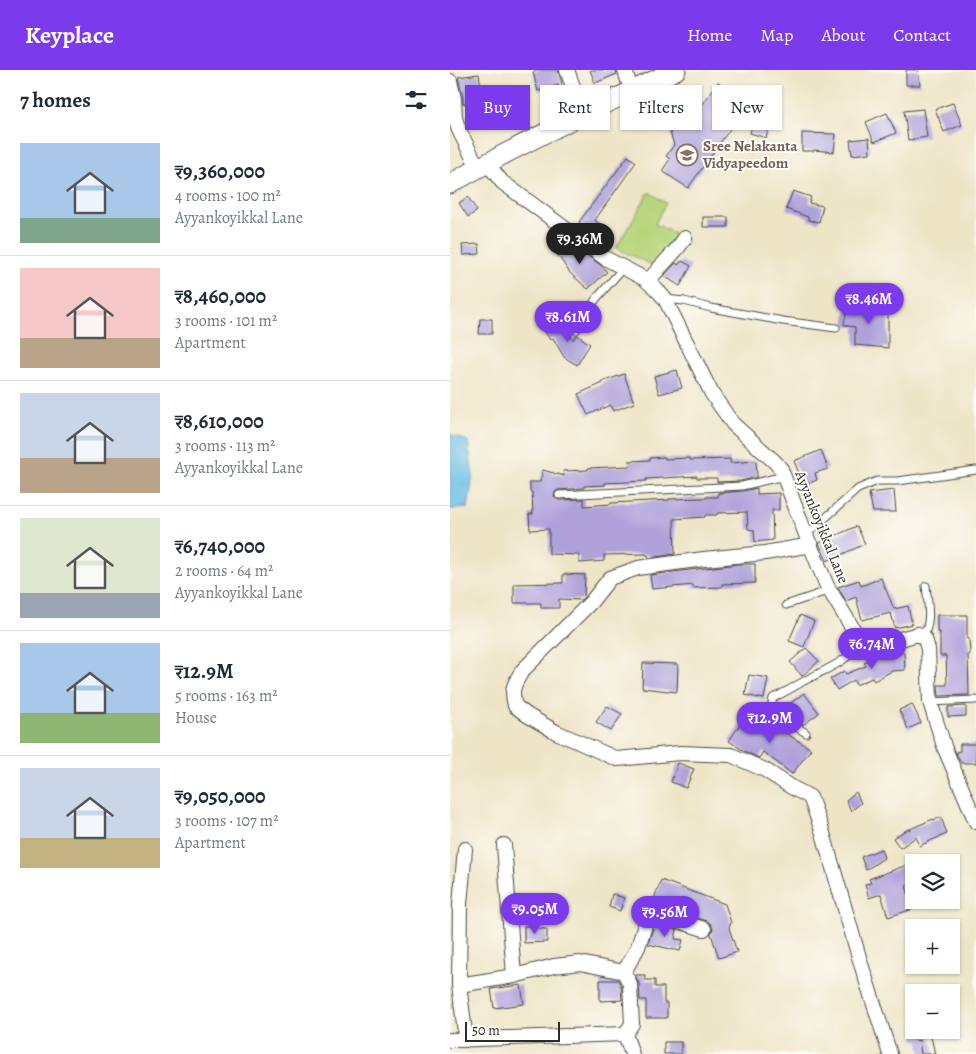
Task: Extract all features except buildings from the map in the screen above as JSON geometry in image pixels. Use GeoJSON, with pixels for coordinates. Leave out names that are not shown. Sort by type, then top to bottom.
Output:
{"type":"FeatureCollection","features":[{"type":"Feature","properties":{"kind":"main road"},"geometry":{"type":"LineString","coordinates":[[644,85],[676,70]]}},
{"type":"Feature","properties":{"kind":"main road"},"geometry":{"type":"LineString","coordinates":[[450,184],[552,130]]}},
{"type":"Feature","properties":{"kind":"street"},"geometry":{"type":"LineString","coordinates":[[567,70],[572,85]]}},
{"type":"Feature","properties":{"kind":"street"},"geometry":{"type":"LineString","coordinates":[[626,70],[630,85]]}},
{"type":"Feature","properties":{"kind":"street","name":"Ayyankoyikkal Lane"},"geometry":{"type":"LineString","coordinates":[[450,81],[454,99],[455,118],[473,158],[502,182],[605,258],[644,279],[665,299],[712,394],[733,424],[781,469],[808,540],[830,590],[861,642]]}},
{"type":"Feature","properties":{"kind":"street"},"geometry":{"type":"LineString","coordinates":[[648,282],[685,238]]}},
{"type":"Feature","properties":{"kind":"street"},"geometry":{"type":"LineString","coordinates":[[808,540],[765,553],[638,568],[610,578],[591,602],[522,671],[512,693],[515,706],[527,715],[556,732],[617,758],[680,754],[732,755],[765,770],[810,797],[822,830],[858,955],[890,1054]]}},
{"type":"Feature","properties":{"kind":"street"},"geometry":{"type":"LineString","coordinates":[[861,642],[865,646],[872,647],[918,634],[925,639],[928,649],[930,702],[945,749],[976,822]]}},
{"type":"Feature","properties":{"kind":"street"},"geometry":{"type":"LineString","coordinates":[[504,845],[514,976]]}},
{"type":"Feature","properties":{"kind":"street"},"geometry":{"type":"LineString","coordinates":[[465,850],[460,904],[459,986],[466,1040]]}},
{"type":"Feature","properties":{"kind":"street"},"geometry":{"type":"LineString","coordinates":[[624,972],[638,947],[648,916],[653,913],[704,929]]}},
{"type":"Feature","properties":{"kind":"street"},"geometry":{"type":"LineString","coordinates":[[459,986],[514,976],[554,966],[580,963],[624,972]]}},
{"type":"Feature","properties":{"kind":"street"},"geometry":{"type":"LineString","coordinates":[[624,972],[630,984],[632,1024],[626,1034],[632,1054]]}},
{"type":"Feature","properties":{"kind":"street"},"geometry":{"type":"LineString","coordinates":[[450,1040],[626,1034]]}},
{"type":"Feature","properties":{"kind":"lane"},"geometry":{"type":"LineString","coordinates":[[576,330],[596,299],[623,268]]}},
{"type":"Feature","properties":{"kind":"lane"},"geometry":{"type":"LineString","coordinates":[[665,299],[684,301],[711,308],[783,321],[836,328]]}},
{"type":"Feature","properties":{"kind":"lane"},"geometry":{"type":"LineString","coordinates":[[808,540],[858,489],[877,482],[898,481],[976,470]]}},
{"type":"Feature","properties":{"kind":"lane"},"geometry":{"type":"LineString","coordinates":[[559,495],[742,486],[784,476]]}},
{"type":"Feature","properties":{"kind":"lane"},"geometry":{"type":"LineString","coordinates":[[923,638],[928,629],[929,621],[926,586]]}},
{"type":"Feature","properties":{"kind":"lane"},"geometry":{"type":"LineString","coordinates":[[786,606],[830,590]]}},
{"type":"Feature","properties":{"kind":"lane"},"geometry":{"type":"LineString","coordinates":[[806,734],[776,714],[772,706],[773,698],[830,669],[855,651],[861,642]]}},
{"type":"Feature","properties":{"kind":"lane"},"geometry":{"type":"LineString","coordinates":[[930,702],[976,700]]}},
{"type":"Feature","properties":{"kind":"green space"},"geometry":{"type":"Polygon","coordinates":[[[649,192],[666,203],[655,224],[678,235],[654,266],[616,248],[649,192]]]}},
{"type":"Feature","properties":{"kind":"water"},"geometry":{"type":"Polygon","coordinates":[[[450,434],[468,441],[473,475],[468,508],[450,509],[450,434]]]}},
{"type":"Feature","properties":{"kind":"place","name":"Sree Nelakanta Vidyapeedom"},"geometry":{"type":"Point","coordinates":[687,155]}}]}
